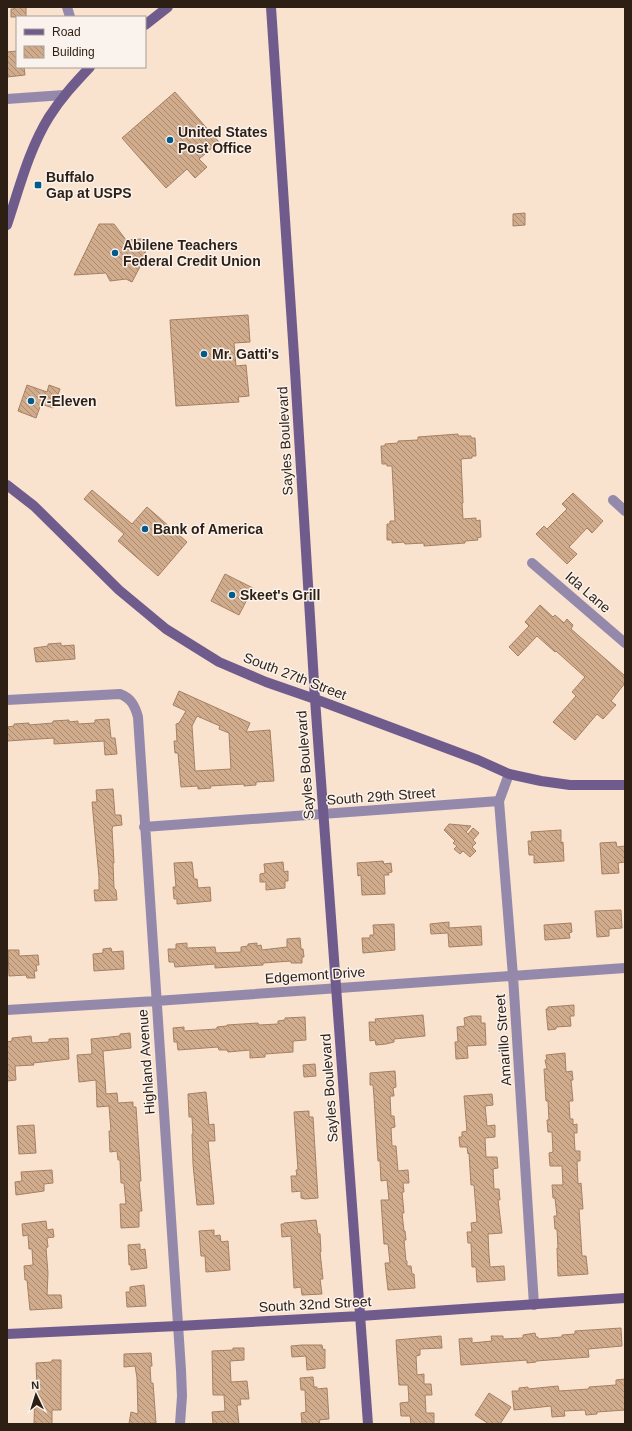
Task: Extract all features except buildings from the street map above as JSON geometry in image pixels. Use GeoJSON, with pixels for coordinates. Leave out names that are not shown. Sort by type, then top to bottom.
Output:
{"type":"FeatureCollection","features":[{"type":"Feature","properties":{"kind":"street"},"geometry":{"type":"LineString","coordinates":[[146,24],[168,7]]}},
{"type":"Feature","properties":{"kind":"street","name":"Sayles Boulevard"},"geometry":{"type":"LineString","coordinates":[[271,7],[315,699],[368,1424]]}},
{"type":"Feature","properties":{"kind":"street"},"geometry":{"type":"LineString","coordinates":[[7,225],[34,148],[49,118],[64,95],[89,68]]}},
{"type":"Feature","properties":{"kind":"street"},"geometry":{"type":"LineString","coordinates":[[7,98],[64,95]]}},
{"type":"Feature","properties":{"kind":"street","name":"South 27th Street"},"geometry":{"type":"LineString","coordinates":[[7,486],[34,506],[119,590],[166,629],[219,662],[266,682],[478,760],[509,774],[541,781],[570,785],[625,785]]}},
{"type":"Feature","properties":{"kind":"street"},"geometry":{"type":"LineString","coordinates":[[613,500],[625,511]]}},
{"type":"Feature","properties":{"kind":"street","name":"Ida Lane"},"geometry":{"type":"LineString","coordinates":[[532,563],[625,643]]}},
{"type":"Feature","properties":{"kind":"street","name":"Highland Avenue"},"geometry":{"type":"LineString","coordinates":[[7,700],[120,694],[126,696],[130,700],[135,707],[138,717],[144,827],[178,1326],[182,1396],[180,1424]]}},
{"type":"Feature","properties":{"kind":"street","name":"Amarillo Street"},"geometry":{"type":"LineString","coordinates":[[509,774],[499,801],[513,976],[534,1305]]}},
{"type":"Feature","properties":{"kind":"street","name":"South 29th Street"},"geometry":{"type":"LineString","coordinates":[[144,827],[499,801]]}},
{"type":"Feature","properties":{"kind":"street","name":"Edgemont Drive"},"geometry":{"type":"LineString","coordinates":[[7,1010],[625,968]]}},
{"type":"Feature","properties":{"kind":"street","name":"South 32nd Street"},"geometry":{"type":"LineString","coordinates":[[7,1334],[360,1316],[625,1298]]}},
{"type":"Feature","properties":{"kind":"place","name":"United States Post Office"},"geometry":{"type":"Point","coordinates":[170,140]}},
{"type":"Feature","properties":{"kind":"place","name":"Buffalo Gap at USPS"},"geometry":{"type":"Point","coordinates":[38,185]}},
{"type":"Feature","properties":{"kind":"place","name":"Abilene Teachers Federal Credit Union"},"geometry":{"type":"Point","coordinates":[115,253]}},
{"type":"Feature","properties":{"kind":"place","name":"Mr. Gatti's"},"geometry":{"type":"Point","coordinates":[204,354]}},
{"type":"Feature","properties":{"kind":"place","name":"7-Eleven"},"geometry":{"type":"Point","coordinates":[31,401]}},
{"type":"Feature","properties":{"kind":"place","name":"Bank of America"},"geometry":{"type":"Point","coordinates":[145,529]}},
{"type":"Feature","properties":{"kind":"place","name":"Skeet's Grill"},"geometry":{"type":"Point","coordinates":[232,595]}}]}
